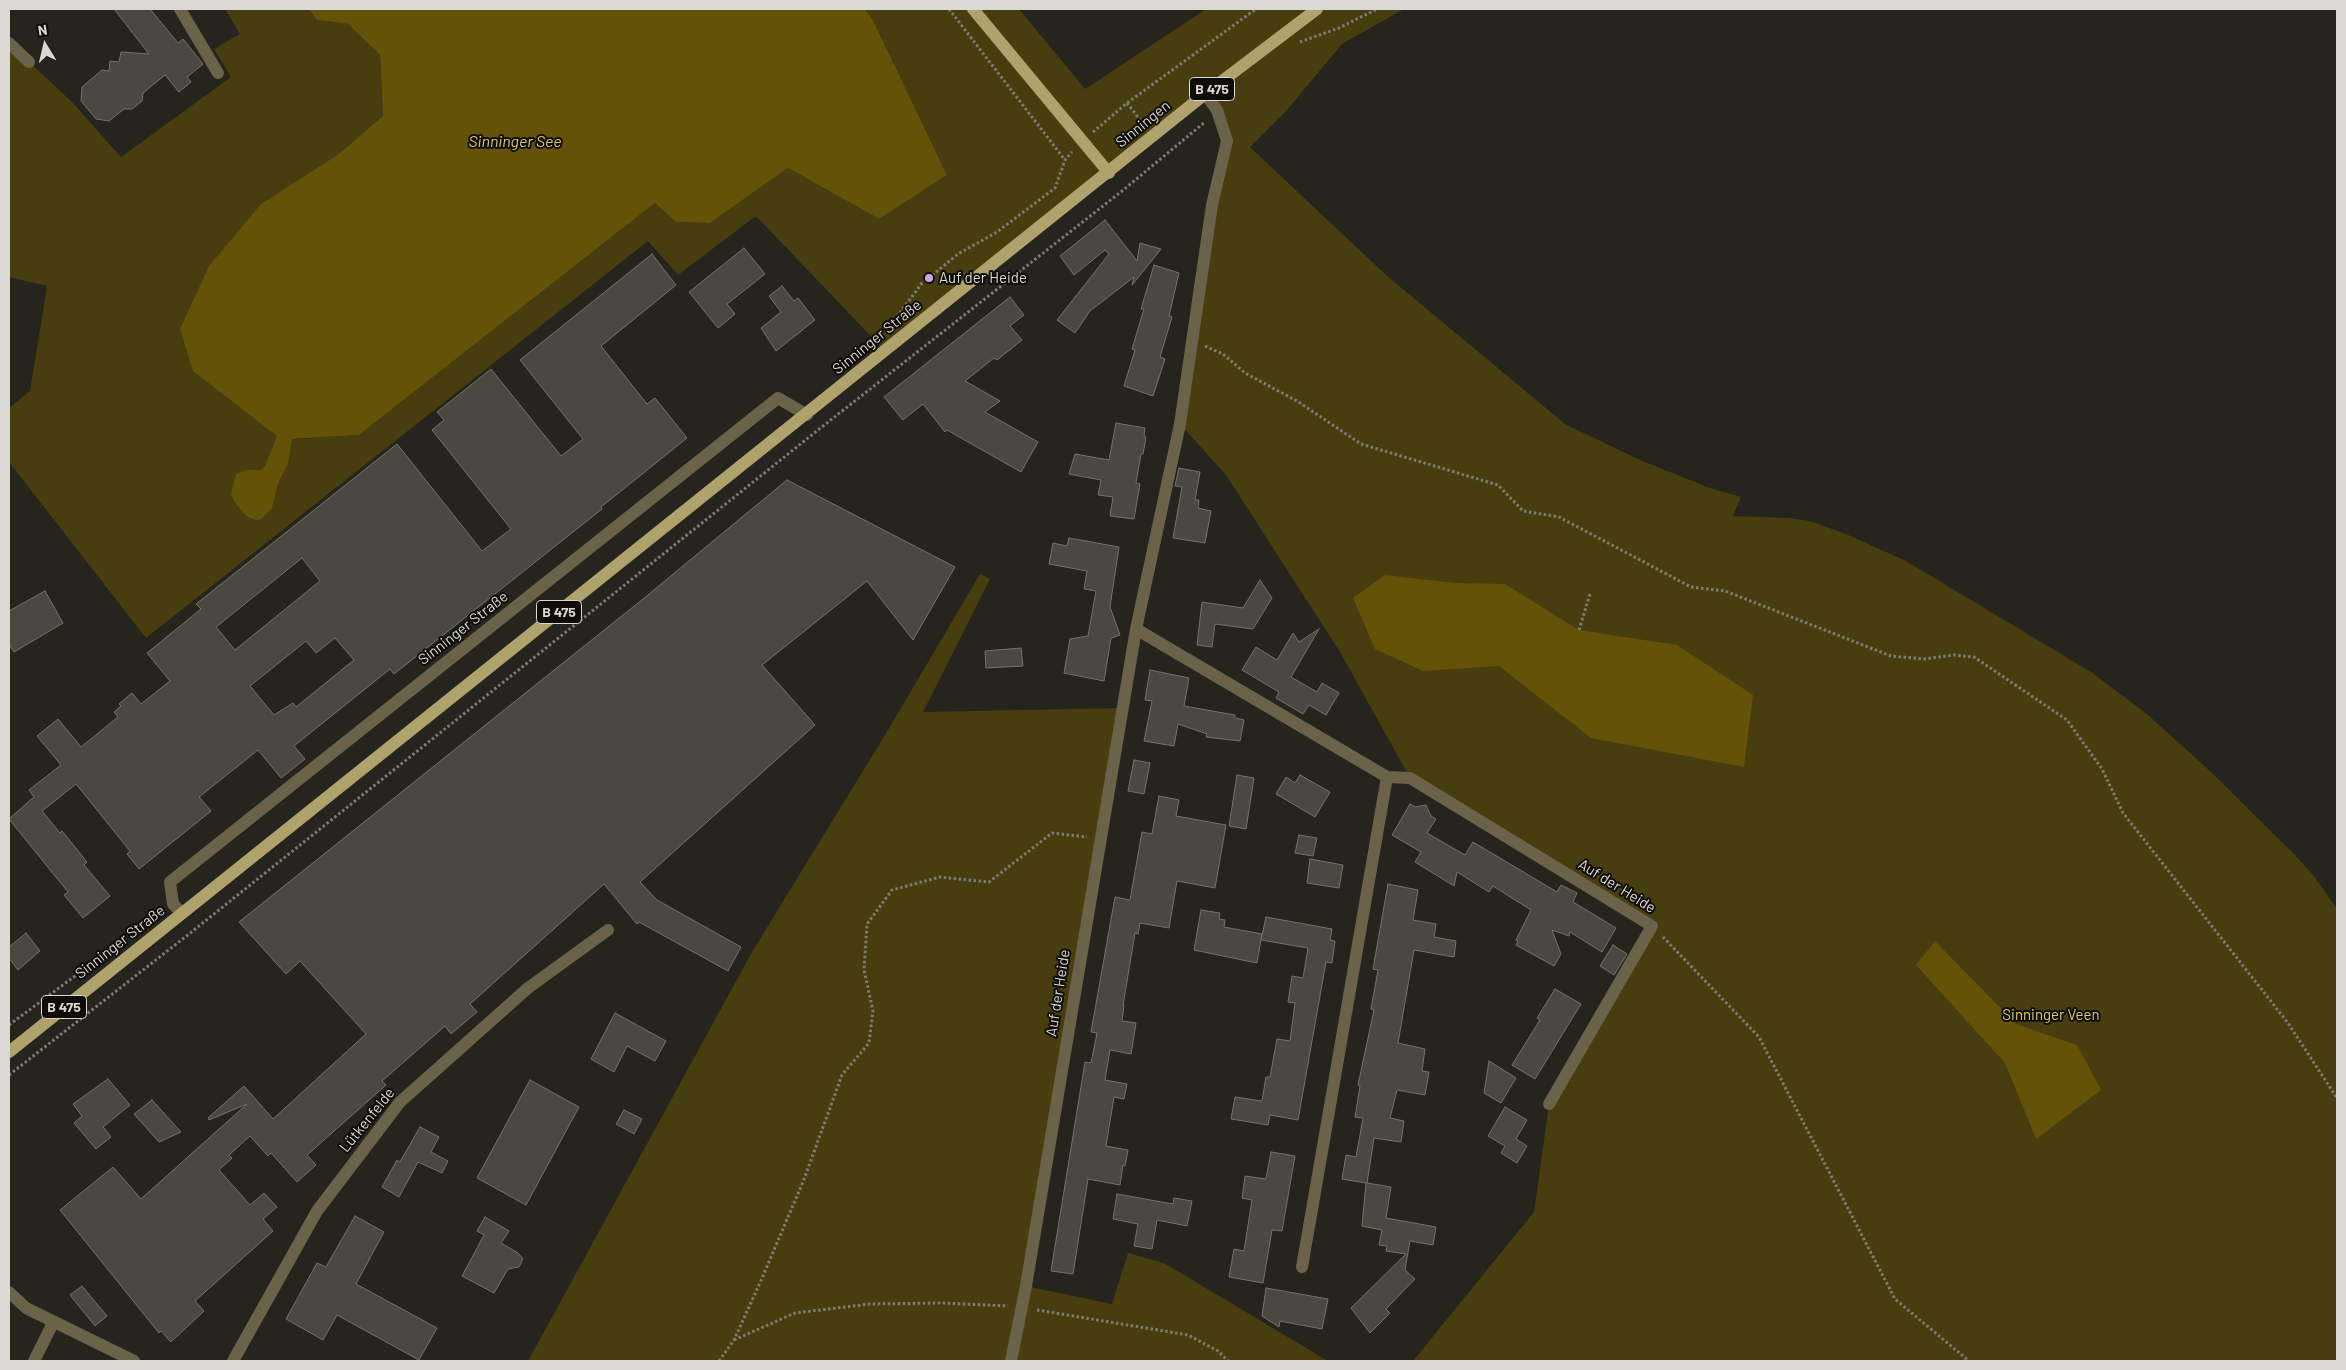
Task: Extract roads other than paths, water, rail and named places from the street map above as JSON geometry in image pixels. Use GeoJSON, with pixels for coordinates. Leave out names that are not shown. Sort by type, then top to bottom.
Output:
{"type":"FeatureCollection","features":[{"type":"Feature","properties":{"kind":"main road"},"geometry":{"type":"LineString","coordinates":[[973,9],[1109,173]]}},
{"type":"Feature","properties":{"kind":"main road","name":"Sinningen"},"geometry":{"type":"LineString","coordinates":[[1109,173],[1205,94],[1317,9]]}},
{"type":"Feature","properties":{"kind":"main road","name":"Sinninger Straße"},"geometry":{"type":"LineString","coordinates":[[9,1052],[808,415],[946,301],[1109,173]]}},
{"type":"Feature","properties":{"kind":"street"},"geometry":{"type":"LineString","coordinates":[[180,9],[218,73]]}},
{"type":"Feature","properties":{"kind":"street"},"geometry":{"type":"LineString","coordinates":[[9,43],[29,62]]}},
{"type":"Feature","properties":{"kind":"street","name":"Auf der Heide"},"geometry":{"type":"LineString","coordinates":[[1011,1361],[1022,1307],[1136,629],[1180,424],[1212,205],[1227,141],[1217,110],[1205,94]]}},
{"type":"Feature","properties":{"kind":"street","name":"Sinninger Straße"},"geometry":{"type":"LineString","coordinates":[[182,914],[173,904],[170,882],[178,875],[778,398],[808,415]]}},
{"type":"Feature","properties":{"kind":"street","name":"Auf der Heide"},"geometry":{"type":"LineString","coordinates":[[1136,629],[1387,777],[1410,778],[1652,926],[1549,1104]]}},
{"type":"Feature","properties":{"kind":"street"},"geometry":{"type":"LineString","coordinates":[[1302,1267],[1387,777]]}},
{"type":"Feature","properties":{"kind":"street","name":"Lütkenfelde"},"geometry":{"type":"LineString","coordinates":[[233,1361],[317,1211],[400,1102],[528,988],[608,930]]}},
{"type":"Feature","properties":{"kind":"street"},"geometry":{"type":"LineString","coordinates":[[9,1292],[26,1308],[53,1323],[134,1361]]}},
{"type":"Feature","properties":{"kind":"street"},"geometry":{"type":"LineString","coordinates":[[34,1361],[53,1323]]}},
{"type":"Feature","properties":{"kind":"water","name":"Sinninger See"},"geometry":{"type":"Polygon","coordinates":[[[309,9],[865,9],[873,20],[947,175],[879,219],[788,168],[710,223],[676,222],[655,203],[359,435],[292,439],[288,464],[278,483],[272,508],[261,519],[256,520],[246,516],[235,503],[231,494],[236,474],[246,470],[261,470],[265,466],[277,436],[193,371],[180,329],[209,266],[261,204],[336,156],[383,116],[380,55],[348,24],[317,20],[309,9]]]}},
{"type":"Feature","properties":{"kind":"water"},"geometry":{"type":"Polygon","coordinates":[[[1385,575],[1455,583],[1505,584],[1579,630],[1677,645],[1753,695],[1744,767],[1591,738],[1499,666],[1423,671],[1375,649],[1353,598],[1385,575]]]}},
{"type":"Feature","properties":{"kind":"water"},"geometry":{"type":"Polygon","coordinates":[[[1935,941],[2016,1024],[2077,1045],[2101,1090],[2036,1139],[2005,1063],[1916,965],[1935,941]]]}},
{"type":"Feature","properties":{"kind":"place","name":"Auf der Heide"},"geometry":{"type":"Point","coordinates":[929,278]}},
{"type":"Feature","properties":{"kind":"park label","name":"Sinninger Veen"},"geometry":{"type":"Point","coordinates":[2051,1015]}}]}
